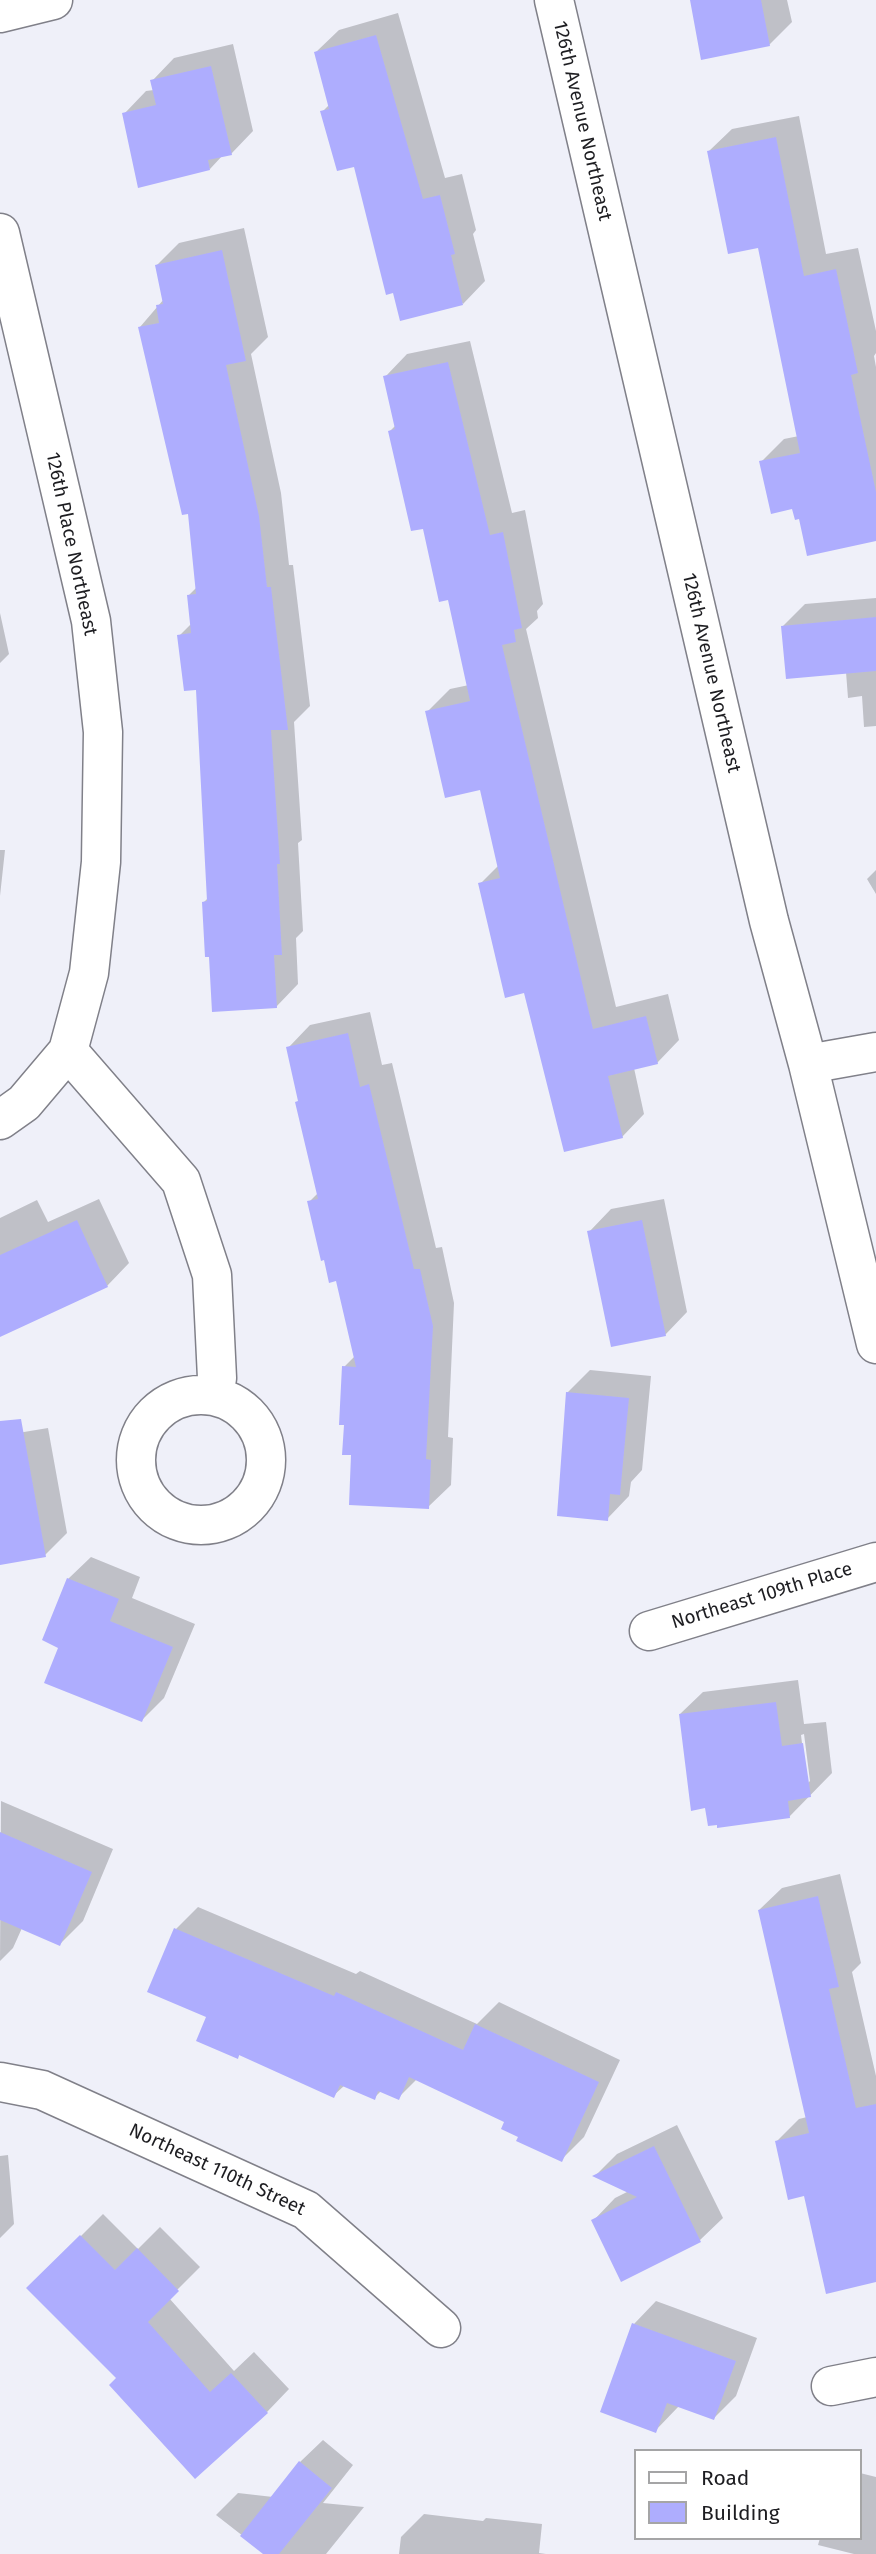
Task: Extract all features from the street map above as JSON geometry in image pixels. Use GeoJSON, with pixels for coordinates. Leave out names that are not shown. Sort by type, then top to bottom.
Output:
{"type":"FeatureCollection","features":[{"type":"Feature","properties":{"kind":"street"},"geometry":{"type":"LineString","coordinates":[[0,13],[53,0]]}},
{"type":"Feature","properties":{"kind":"street","name":"126th Avenue Northeast"},"geometry":{"type":"LineString","coordinates":[[554,0],[769,921],[808,1064],[876,1344]]}},
{"type":"Feature","properties":{"kind":"street","name":"126th Place Northeast"},"geometry":{"type":"LineString","coordinates":[[0,233],[91,621],[103,732],[102,862],[89,973],[68,1051]]}},
{"type":"Feature","properties":{"kind":"street"},"geometry":{"type":"LineString","coordinates":[[0,1120],[24,1103],[68,1051],[181,1181],[212,1275],[217,1378],[214,1396]]}},
{"type":"Feature","properties":{"kind":"street"},"geometry":{"type":"LineString","coordinates":[[808,1064],[876,1052]]}},
{"type":"Feature","properties":{"kind":"street","name":"Northeast 109th Place"},"geometry":{"type":"LineString","coordinates":[[649,1631],[876,1562]]}},
{"type":"Feature","properties":{"kind":"street","name":"Northeast 110th Street"},"geometry":{"type":"LineString","coordinates":[[0,2082],[42,2090],[306,2210],[441,2329]]}},
{"type":"Feature","properties":{"kind":"street"},"geometry":{"type":"LineString","coordinates":[[831,2386],[876,2377]]}},
{"type":"Feature","properties":{"kind":"building"},"geometry":{"type":"Polygon","coordinates":[[[690,0],[761,0],[770,46],[701,60],[690,0]]]}},
{"type":"Feature","properties":{"kind":"building"},"geometry":{"type":"Polygon","coordinates":[[[376,35],[423,199],[440,195],[455,254],[451,255],[463,305],[400,321],[393,293],[386,295],[354,167],[337,171],[320,111],[329,109],[314,52],[376,35]]]}},
{"type":"Feature","properties":{"kind":"building"},"geometry":{"type":"Polygon","coordinates":[[[211,66],[232,155],[208,160],[210,170],[138,188],[122,113],[156,105],[150,80],[211,66]]]}},
{"type":"Feature","properties":{"kind":"building"},"geometry":{"type":"Polygon","coordinates":[[[776,137],[804,276],[836,269],[858,373],[851,375],[876,492],[876,541],[807,556],[799,519],[795,520],[792,509],[771,514],[759,461],[800,453],[758,248],[728,254],[707,151],[776,137]]]}},
{"type":"Feature","properties":{"kind":"building"},"geometry":{"type":"Polygon","coordinates":[[[222,250],[246,361],[226,365],[259,516],[267,587],[271,587],[288,730],[271,730],[280,864],[277,864],[282,955],[274,955],[277,1008],[212,1012],[202,902],[207,901],[196,690],[184,691],[177,635],[191,633],[187,595],[196,594],[188,514],[182,515],[138,327],[159,323],[156,305],[163,304],[155,265],[222,250]]]}},
{"type":"Feature","properties":{"kind":"building"},"geometry":{"type":"Polygon","coordinates":[[[448,362],[490,535],[503,532],[522,628],[514,630],[516,642],[502,645],[593,1029],[646,1016],[658,1064],[608,1076],[623,1138],[564,1152],[524,993],[505,998],[478,883],[500,878],[480,790],[445,798],[425,711],[470,701],[448,600],[439,602],[423,529],[411,531],[388,431],[395,429],[383,376],[448,362]]]}},
{"type":"Feature","properties":{"kind":"building"},"geometry":{"type":"Polygon","coordinates":[[[876,617],[876,671],[786,679],[781,626],[876,617]]]}},
{"type":"Feature","properties":{"kind":"building"},"geometry":{"type":"Polygon","coordinates":[[[348,1033],[360,1087],[369,1084],[414,1269],[420,1269],[433,1326],[426,1459],[431,1460],[429,1509],[349,1505],[351,1455],[342,1455],[344,1425],[339,1425],[342,1366],[356,1367],[336,1281],[329,1283],[324,1260],[321,1261],[307,1201],[318,1199],[295,1102],[298,1101],[286,1047],[348,1033]]]}},
{"type":"Feature","properties":{"kind":"building"},"geometry":{"type":"Polygon","coordinates":[[[77,1220],[108,1287],[0,1337],[0,1255],[77,1220]]]}},
{"type":"Feature","properties":{"kind":"building"},"geometry":{"type":"Polygon","coordinates":[[[642,1220],[666,1336],[611,1347],[587,1231],[642,1220]]]}},
{"type":"Feature","properties":{"kind":"building"},"geometry":{"type":"Polygon","coordinates":[[[566,1392],[629,1398],[620,1495],[610,1494],[608,1521],[557,1516],[566,1392]]]}},
{"type":"Feature","properties":{"kind":"building"},"geometry":{"type":"Polygon","coordinates":[[[21,1419],[46,1557],[0,1565],[0,1421],[21,1419]]]}},
{"type":"Feature","properties":{"kind":"building"},"geometry":{"type":"Polygon","coordinates":[[[67,1578],[119,1599],[110,1621],[173,1647],[142,1722],[44,1683],[58,1648],[42,1640],[67,1578]]]}},
{"type":"Feature","properties":{"kind":"building"},"geometry":{"type":"Polygon","coordinates":[[[776,1702],[782,1746],[803,1743],[811,1797],[788,1801],[790,1818],[717,1828],[717,1825],[708,1826],[705,1808],[691,1811],[679,1714],[776,1702]]]}},
{"type":"Feature","properties":{"kind":"building"},"geometry":{"type":"Polygon","coordinates":[[[0,1832],[92,1872],[60,1946],[0,1920],[0,1832]]]}},
{"type":"Feature","properties":{"kind":"building"},"geometry":{"type":"Polygon","coordinates":[[[818,1896],[839,1987],[829,1989],[856,2108],[876,2104],[876,2282],[826,2294],[804,2196],[788,2200],[775,2141],[809,2133],[758,1910],[818,1896]]]}},
{"type":"Feature","properties":{"kind":"building"},"geometry":{"type":"Polygon","coordinates":[[[174,1928],[334,1996],[336,1992],[463,2050],[475,2024],[599,2082],[562,2162],[516,2141],[518,2137],[501,2129],[504,2122],[409,2077],[399,2100],[378,2091],[375,2100],[340,2085],[334,2098],[239,2055],[238,2059],[196,2041],[206,2017],[147,1992],[174,1928]]]}},
{"type":"Feature","properties":{"kind":"building"},"geometry":{"type":"Polygon","coordinates":[[[654,2146],[701,2242],[621,2282],[591,2220],[637,2197],[592,2176],[654,2146]]]}},
{"type":"Feature","properties":{"kind":"building"},"geometry":{"type":"Polygon","coordinates":[[[80,2235],[115,2270],[137,2248],[179,2291],[148,2322],[210,2392],[231,2373],[268,2413],[195,2479],[109,2385],[116,2378],[26,2288],[80,2235]]]}},
{"type":"Feature","properties":{"kind":"building"},"geometry":{"type":"Polygon","coordinates":[[[632,2323],[736,2361],[714,2420],[667,2403],[656,2433],[600,2412],[632,2323]]]}},
{"type":"Feature","properties":{"kind":"building"},"geometry":{"type":"Polygon","coordinates":[[[299,2461],[332,2488],[279,2554],[263,2554],[240,2536],[299,2461]]]}}]}
